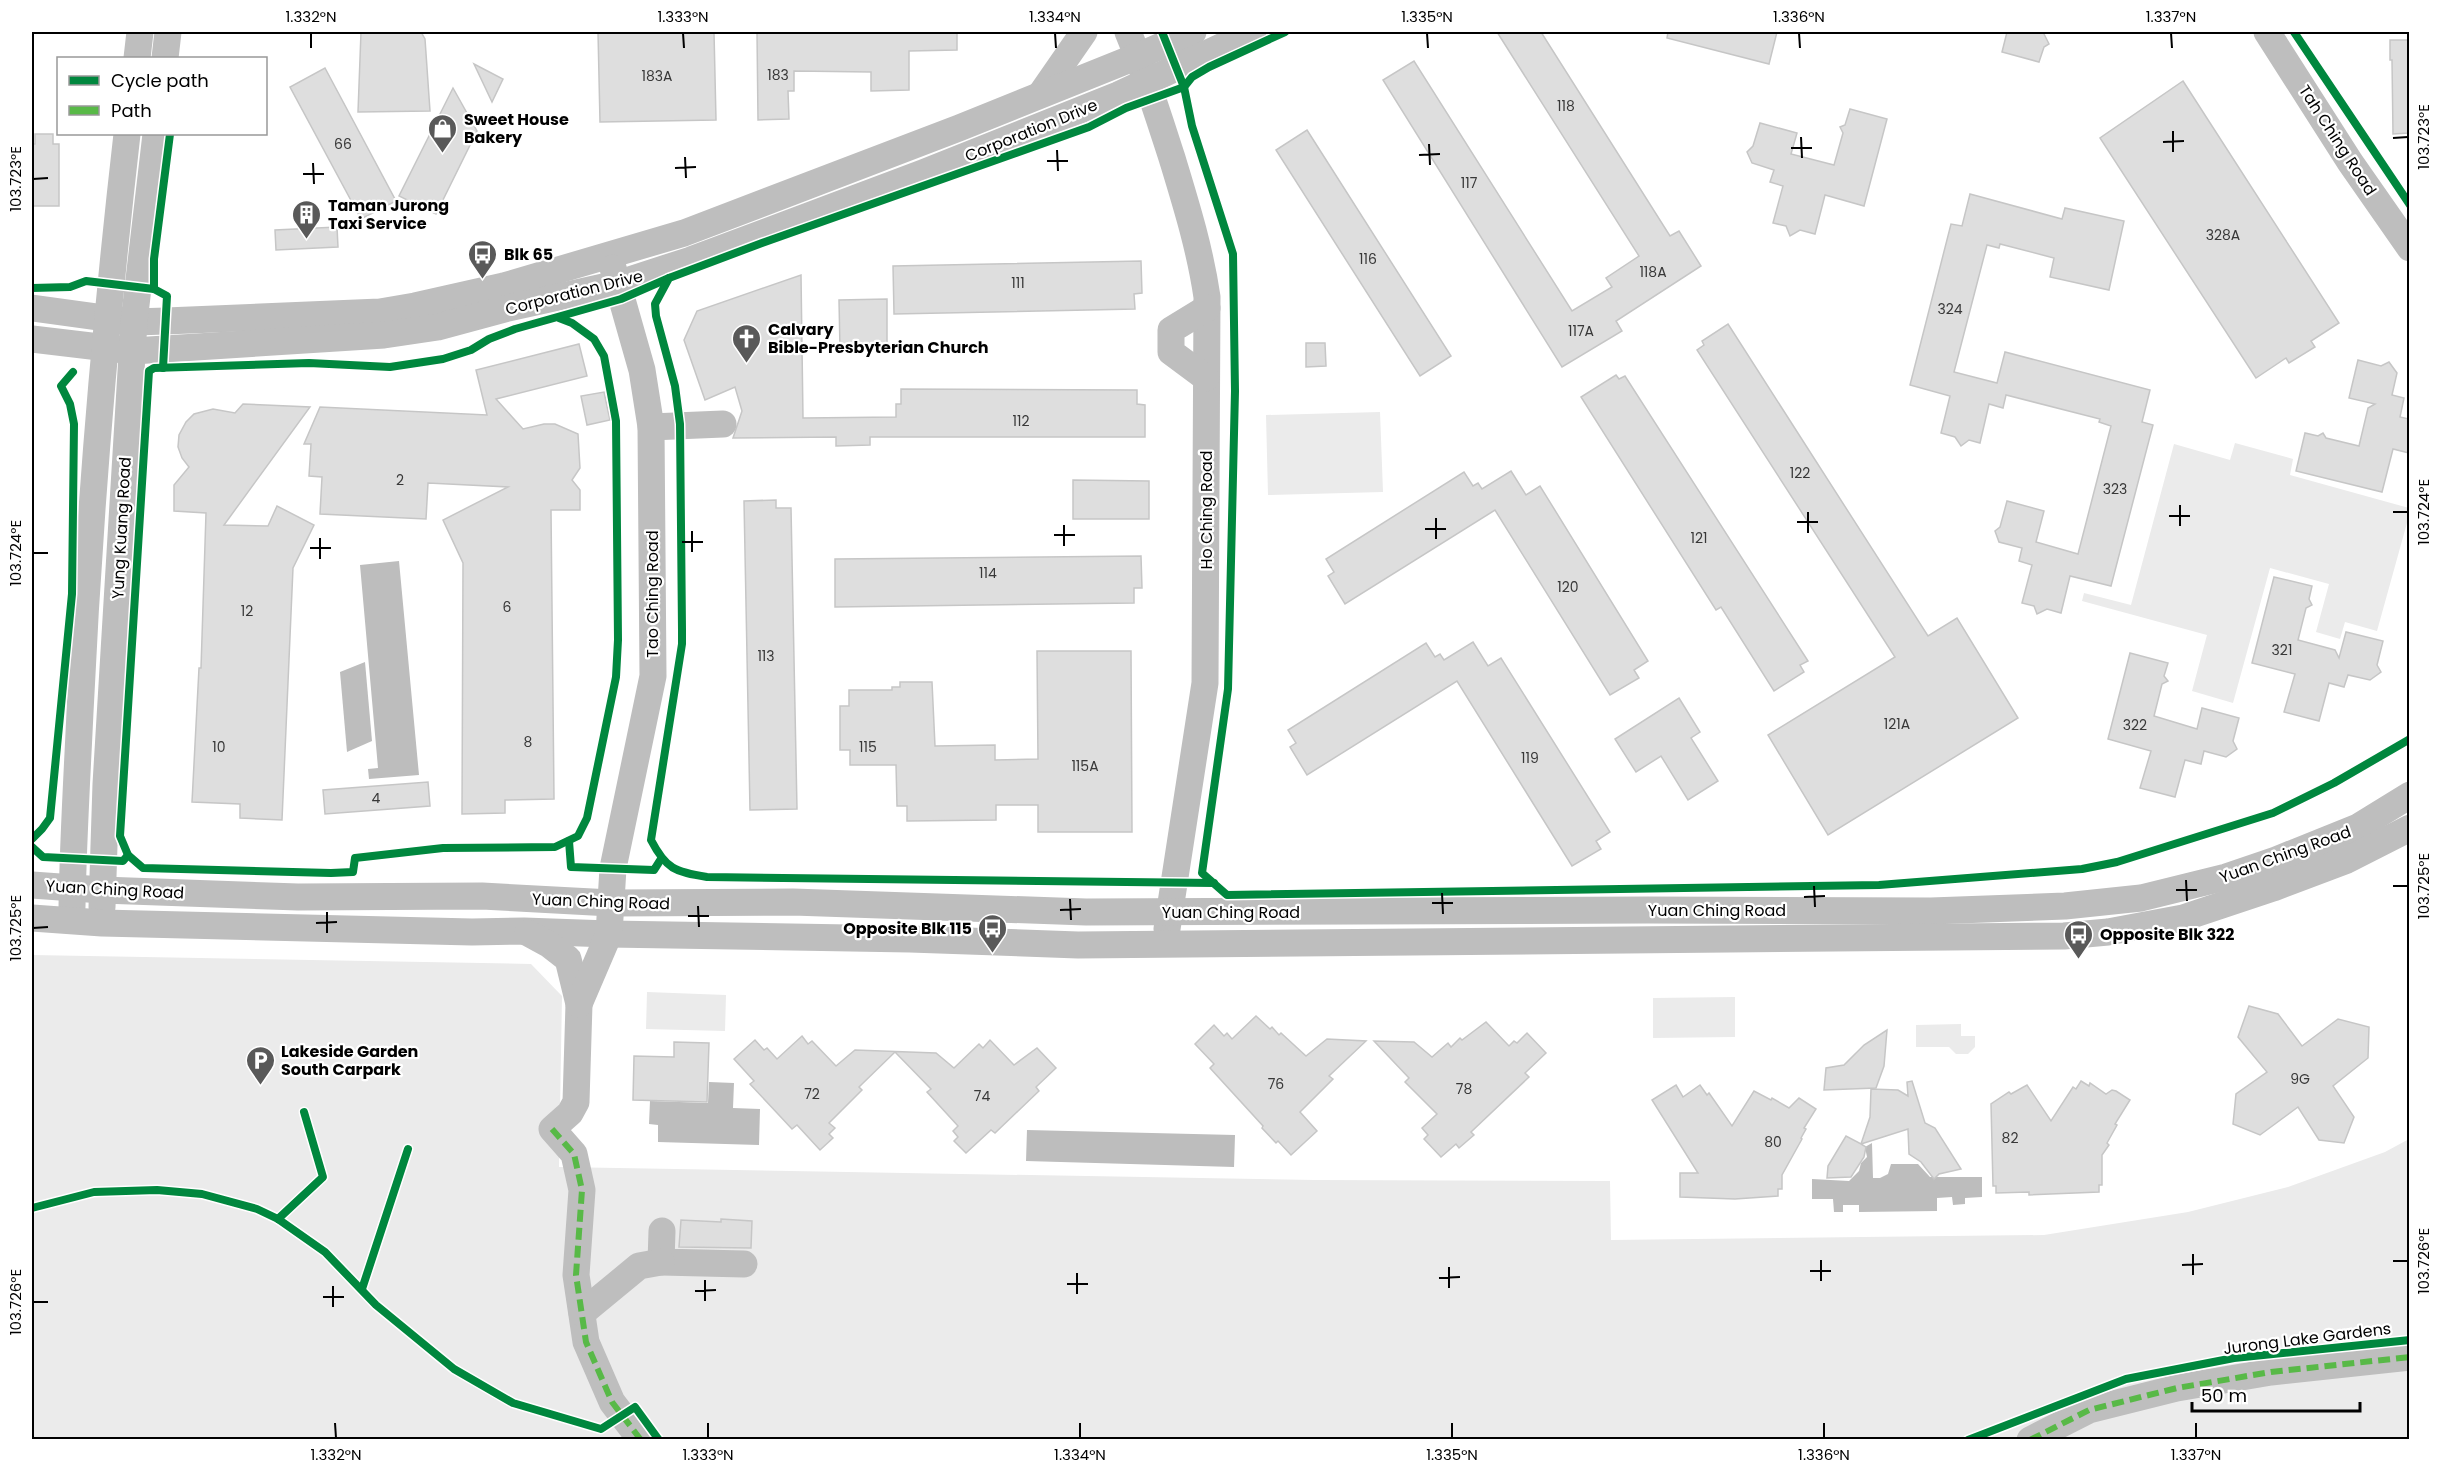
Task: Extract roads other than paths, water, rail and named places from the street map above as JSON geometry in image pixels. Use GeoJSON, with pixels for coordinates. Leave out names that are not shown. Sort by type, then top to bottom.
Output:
{"type":"FeatureCollection","features":[{"type":"Feature","properties":{"kind":"street"},"geometry":{"type":"LineString","coordinates":[[136,57],[140,32]]}},
{"type":"Feature","properties":{"kind":"street"},"geometry":{"type":"LineString","coordinates":[[165,57],[168,32]]}},
{"type":"Feature","properties":{"kind":"street"},"geometry":{"type":"LineString","coordinates":[[1041,94],[1084,32]]}},
{"type":"Feature","properties":{"kind":"street","name":"Ho Ching Road"},"geometry":{"type":"LineString","coordinates":[[1128,32],[1148,81],[1193,226],[1202,260],[1207,308],[1205,683],[1165,945]]}},
{"type":"Feature","properties":{"kind":"street","name":"Corporation Drive"},"geometry":{"type":"LineString","coordinates":[[32,308],[134,322],[380,312],[425,305],[504,286],[684,232],[959,128],[1138,57],[1193,32]]}},
{"type":"Feature","properties":{"kind":"street","name":"Corporation Drive"},"geometry":{"type":"LineString","coordinates":[[32,339],[133,351],[384,335],[438,327],[508,308],[616,284],[691,260],[923,173],[1148,81],[1253,32]]}},
{"type":"Feature","properties":{"kind":"street","name":"Tah Ching Road"},"geometry":{"type":"LineString","coordinates":[[2267,32],[2350,162],[2409,248]]}},
{"type":"Feature","properties":{"kind":"street","name":"Tah Ching Road"},"geometry":{"type":"LineString","coordinates":[[2282,32],[2409,226]]}},
{"type":"Feature","properties":{"kind":"street","name":"Yung Kuang Road"},"geometry":{"type":"LineString","coordinates":[[72,922],[86,580],[106,319],[127,135]]}},
{"type":"Feature","properties":{"kind":"street","name":"Yung Kuang Road"},"geometry":{"type":"LineString","coordinates":[[102,923],[106,772],[134,322],[156,135]]}},
{"type":"Feature","properties":{"kind":"street","name":"Tao Ching Road"},"geometry":{"type":"LineString","coordinates":[[579,1004],[609,934],[613,868],[653,676],[651,427],[642,370],[616,284],[610,255]]}},
{"type":"Feature","properties":{"kind":"street"},"geometry":{"type":"LineString","coordinates":[[1206,378],[1171,352],[1171,330],[1207,308]]}},
{"type":"Feature","properties":{"kind":"street"},"geometry":{"type":"LineString","coordinates":[[651,427],[723,424]]}},
{"type":"Feature","properties":{"kind":"street","name":"Yuan Ching Road"},"geometry":{"type":"LineString","coordinates":[[32,885],[102,891],[298,897],[482,896],[611,903],[793,902],[1086,912],[1931,911],[2065,906],[2141,898],[2226,877],[2276,860],[2358,827],[2409,795]]}},
{"type":"Feature","properties":{"kind":"street","name":"Yuan Ching Road"},"geometry":{"type":"LineString","coordinates":[[32,918],[102,923],[910,939],[1078,945],[2064,936],[2108,932],[2183,918],[2347,860],[2409,828]]}},
{"type":"Feature","properties":{"kind":"street"},"geometry":{"type":"LineString","coordinates":[[1507,911],[1508,942]]}},
{"type":"Feature","properties":{"kind":"street"},"geometry":{"type":"LineString","coordinates":[[524,931],[550,945],[568,960],[579,1004],[576,1102],[570,1113],[552,1129],[574,1155],[582,1190],[576,1275],[586,1342],[612,1402],[641,1440]]}},
{"type":"Feature","properties":{"kind":"street"},"geometry":{"type":"LineString","coordinates":[[661,1262],[662,1231]]}},
{"type":"Feature","properties":{"kind":"street"},"geometry":{"type":"LineString","coordinates":[[582,1313],[639,1266],[661,1262],[744,1264]]}},
{"type":"Feature","properties":{"kind":"street"},"geometry":{"type":"LineString","coordinates":[[2031,1440],[2089,1410],[2177,1388],[2271,1372],[2409,1357]]}},
{"type":"Feature","properties":{"kind":"place","name":"Sweet House Bakery"},"geometry":{"type":"Point","coordinates":[443,154]}},
{"type":"Feature","properties":{"kind":"place","name":"Taman Jurong Taxi Service"},"geometry":{"type":"Point","coordinates":[307,240]}},
{"type":"Feature","properties":{"kind":"place","name":"Blk 65"},"geometry":{"type":"Point","coordinates":[483,280]}},
{"type":"Feature","properties":{"kind":"place","name":"Calvary Bible-Presbyterian Church"},"geometry":{"type":"Point","coordinates":[747,364]}},
{"type":"Feature","properties":{"kind":"place","name":"Opposite Blk 115"},"geometry":{"type":"Point","coordinates":[993,954]}},
{"type":"Feature","properties":{"kind":"place","name":"Opposite Blk 322"},"geometry":{"type":"Point","coordinates":[2079,960]}},
{"type":"Feature","properties":{"kind":"place","name":"Lakeside Garden South Carpark"},"geometry":{"type":"Point","coordinates":[260,1086]}}]}
